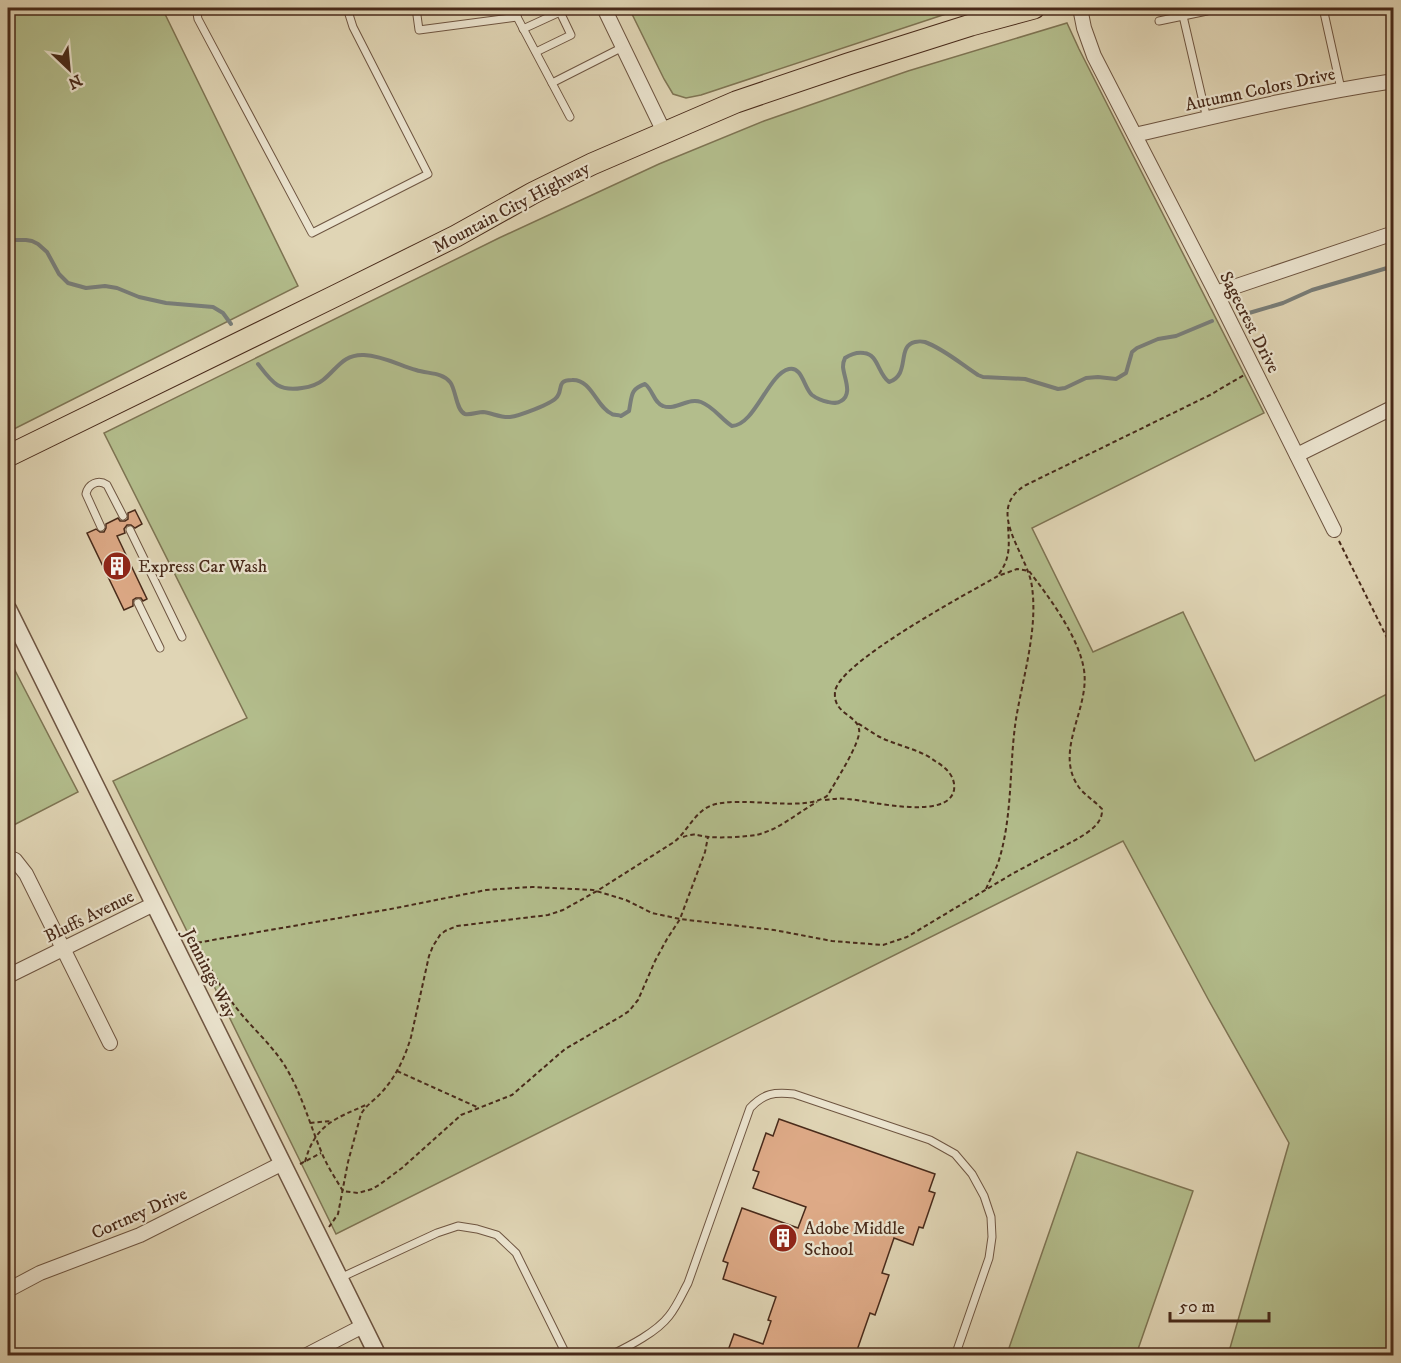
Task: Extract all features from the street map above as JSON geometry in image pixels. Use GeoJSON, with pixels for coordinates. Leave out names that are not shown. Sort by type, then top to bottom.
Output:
{"type":"FeatureCollection","features":[{"type":"Feature","properties":{"kind":"main road","name":"Mountain City Highway"},"geometry":{"type":"LineString","coordinates":[[8,456],[456,236],[533,193],[664,132],[736,102],[837,68],[971,25],[1034,8]]}},
{"type":"Feature","properties":{"kind":"street"},"geometry":{"type":"LineString","coordinates":[[604,8],[664,132]]}},
{"type":"Feature","properties":{"kind":"street","name":"Sagecrest Drive"},"geometry":{"type":"LineString","coordinates":[[1080,8],[1094,56],[1334,530]]}},
{"type":"Feature","properties":{"kind":"street","name":"Autumn Colors Drive"},"geometry":{"type":"LineString","coordinates":[[1135,135],[1341,89],[1394,81]]}},
{"type":"Feature","properties":{"kind":"street"},"geometry":{"type":"LineString","coordinates":[[1216,293],[1394,233]]}},
{"type":"Feature","properties":{"kind":"street"},"geometry":{"type":"LineString","coordinates":[[1297,456],[1394,407]]}},
{"type":"Feature","properties":{"kind":"street","name":"Jennings Way"},"geometry":{"type":"LineString","coordinates":[[8,609],[378,1356]]}},
{"type":"Feature","properties":{"kind":"street"},"geometry":{"type":"LineString","coordinates":[[8,857],[15,860],[26,874],[110,1043]]}},
{"type":"Feature","properties":{"kind":"street","name":"Bluffs Avenue"},"geometry":{"type":"LineString","coordinates":[[8,976],[154,904]]}},
{"type":"Feature","properties":{"kind":"street","name":"Cortney Drive"},"geometry":{"type":"LineString","coordinates":[[8,1290],[40,1273],[140,1235],[285,1167]]}},
{"type":"Feature","properties":{"kind":"street"},"geometry":{"type":"LineString","coordinates":[[305,1356],[363,1326]]}},
{"type":"Feature","properties":{"kind":"lane"},"geometry":{"type":"LineString","coordinates":[[196,8],[198,19],[312,233],[428,174],[353,27],[347,8]]}},
{"type":"Feature","properties":{"kind":"lane"},"geometry":{"type":"LineString","coordinates":[[416,8],[419,30],[517,17]]}},
{"type":"Feature","properties":{"kind":"lane"},"geometry":{"type":"LineString","coordinates":[[517,8],[517,17],[570,117]]}},
{"type":"Feature","properties":{"kind":"lane"},"geometry":{"type":"LineString","coordinates":[[1323,8],[1341,89]]}},
{"type":"Feature","properties":{"kind":"lane"},"geometry":{"type":"LineString","coordinates":[[1159,21],[1207,11]]}},
{"type":"Feature","properties":{"kind":"lane"},"geometry":{"type":"LineString","coordinates":[[523,29],[560,12],[571,35],[536,52]]}},
{"type":"Feature","properties":{"kind":"lane"},"geometry":{"type":"LineString","coordinates":[[1183,16],[1207,118]]}},
{"type":"Feature","properties":{"kind":"lane"},"geometry":{"type":"LineString","coordinates":[[552,83],[623,47]]}},
{"type":"Feature","properties":{"kind":"lane"},"geometry":{"type":"LineString","coordinates":[[101,526],[86,495],[91,485],[103,482],[107,485],[123,516]]}},
{"type":"Feature","properties":{"kind":"lane"},"geometry":{"type":"LineString","coordinates":[[130,530],[182,637]]}},
{"type":"Feature","properties":{"kind":"lane"},"geometry":{"type":"LineString","coordinates":[[138,603],[160,648]]}},
{"type":"Feature","properties":{"kind":"lane"},"geometry":{"type":"LineString","coordinates":[[609,1356],[631,1345],[668,1318],[680,1300],[750,1108],[760,1098],[776,1093],[794,1094],[930,1140],[955,1154],[972,1174],[984,1196],[990,1217],[992,1237],[989,1258],[955,1356]]}},
{"type":"Feature","properties":{"kind":"lane"},"geometry":{"type":"LineString","coordinates":[[340,1278],[437,1233],[458,1226],[497,1235],[516,1253],[567,1356]]}},
{"type":"Feature","properties":{"kind":"path"},"geometry":{"type":"LineString","coordinates":[[998,576],[1008,554],[1006,512],[1008,502],[1020,488],[1210,395],[1254,369]]}},
{"type":"Feature","properties":{"kind":"path"},"geometry":{"type":"LineString","coordinates":[[985,891],[999,860],[1008,812],[1016,721],[1032,624],[1032,587],[1029,571],[1008,522]]}},
{"type":"Feature","properties":{"kind":"path"},"geometry":{"type":"LineString","coordinates":[[1334,530],[1393,652]]}},
{"type":"Feature","properties":{"kind":"path"},"geometry":{"type":"LineString","coordinates":[[176,947],[486,890],[532,887],[597,891],[626,900],[652,913],[680,919],[774,930],[832,942],[883,945],[908,936],[1012,874],[1079,838],[1094,827],[1102,816],[1102,808],[1079,787],[1070,768],[1071,742],[1085,684],[1080,653],[1047,594],[1029,571],[1017,569],[998,576],[888,642],[842,678],[835,689],[836,700],[841,710],[859,726],[859,736],[855,748],[828,795],[821,800],[780,826],[764,833],[748,836],[708,837],[694,834],[680,838],[597,891],[571,906],[548,915],[457,926],[445,931],[440,935],[429,956],[407,1050],[388,1086],[364,1109],[359,1119],[338,1214],[320,1238]]}},
{"type":"Feature","properties":{"kind":"path"},"geometry":{"type":"LineString","coordinates":[[680,838],[702,811],[712,805],[805,803],[845,798],[924,807],[943,804],[952,797],[953,780],[943,766],[928,756],[879,737],[852,720]]}},
{"type":"Feature","properties":{"kind":"path"},"geometry":{"type":"LineString","coordinates":[[343,1191],[358,1193],[380,1185],[455,1119],[512,1095],[565,1049],[629,1011],[638,1000],[655,961],[680,919],[705,852],[708,837]]}},
{"type":"Feature","properties":{"kind":"path"},"geometry":{"type":"LineString","coordinates":[[198,943],[213,975],[225,993],[285,1066],[297,1089],[321,1153],[343,1191]]}},
{"type":"Feature","properties":{"kind":"path"},"geometry":{"type":"LineString","coordinates":[[397,1071],[479,1108]]}},
{"type":"Feature","properties":{"kind":"path"},"geometry":{"type":"LineString","coordinates":[[310,1123],[331,1120],[370,1103]]}},
{"type":"Feature","properties":{"kind":"path"},"geometry":{"type":"LineString","coordinates":[[305,1162],[316,1137],[331,1120]]}},
{"type":"Feature","properties":{"kind":"path"},"geometry":{"type":"LineString","coordinates":[[285,1167],[305,1162],[321,1153]]}},
{"type":"Feature","properties":{"kind":"green space"},"geometry":{"type":"Polygon","coordinates":[[[8,8],[162,8],[298,286],[8,432],[8,8]]]}},
{"type":"Feature","properties":{"kind":"green space"},"geometry":{"type":"Polygon","coordinates":[[[629,8],[964,8],[686,98],[673,94],[629,8]]]}},
{"type":"Feature","properties":{"kind":"green space"},"geometry":{"type":"Polygon","coordinates":[[[1067,23],[1264,413],[1032,528],[1093,652],[1183,612],[1255,761],[1393,691],[1393,1355],[1228,1355],[1289,1143],[1123,841],[336,1234],[113,781],[247,718],[104,433],[499,238],[659,164],[764,121],[908,71],[1067,23]]]}},
{"type":"Feature","properties":{"kind":"green space"},"geometry":{"type":"Polygon","coordinates":[[[8,657],[78,792],[8,828],[8,657]]]}},
{"type":"Feature","properties":{"kind":"green space"},"geometry":{"type":"Polygon","coordinates":[[[1077,1152],[1193,1191],[1136,1355],[1030,1355],[1009,1348],[1077,1152]]]}},
{"type":"Feature","properties":{"kind":"building","name":"Express Car Wash"},"geometry":{"type":"Polygon","coordinates":[[[135,510],[142,524],[135,528],[127,525],[124,529],[125,533],[117,536],[147,599],[143,601],[141,598],[136,598],[133,600],[133,606],[124,610],[87,533],[96,529],[104,532],[106,524],[118,518],[120,521],[125,521],[128,519],[128,513],[135,510]]]}},
{"type":"Feature","properties":{"kind":"building","name":"Adobe Middle School"},"geometry":{"type":"Polygon","coordinates":[[[779,1119],[935,1174],[929,1191],[935,1193],[923,1228],[919,1227],[913,1245],[894,1238],[882,1273],[889,1275],[875,1315],[870,1313],[855,1356],[726,1356],[734,1334],[763,1344],[776,1297],[723,1279],[728,1263],[723,1261],[742,1208],[798,1228],[806,1207],[753,1188],[759,1172],[753,1170],[766,1133],[773,1136],[779,1119]]]}},
{"type":"Feature","properties":{"kind":"waterway"},"geometry":{"type":"LineString","coordinates":[[8,240],[26,240],[38,244],[47,252],[59,274],[68,283],[86,288],[105,286],[117,288],[139,297],[166,303],[213,307],[223,313],[231,324]]}},
{"type":"Feature","properties":{"kind":"waterway"},"geometry":{"type":"LineString","coordinates":[[1249,313],[1283,303],[1312,290],[1394,266]]}},
{"type":"Feature","properties":{"kind":"waterway"},"geometry":{"type":"LineString","coordinates":[[258,364],[276,384],[294,389],[318,383],[351,357],[357,355],[378,357],[447,379],[452,385],[460,409],[465,414],[483,412],[507,417],[534,409],[553,400],[558,395],[563,382],[567,380],[584,384],[602,406],[613,414],[621,416],[629,411],[634,391],[645,384],[663,406],[673,407],[691,401],[701,402],[732,426],[748,417],[774,380],[789,369],[800,374],[809,392],[814,396],[828,402],[839,402],[847,394],[843,367],[845,358],[856,353],[869,354],[889,382],[900,373],[909,345],[922,341],[983,377],[1025,379],[1058,389],[1086,378],[1116,379],[1126,373],[1132,352],[1137,348],[1158,339],[1176,336],[1212,321]]}},
{"type":"Feature","properties":{"kind":"place","name":"Express Car Wash"},"geometry":{"type":"Point","coordinates":[117,566]}},
{"type":"Feature","properties":{"kind":"place","name":"Adobe Middle School"},"geometry":{"type":"Point","coordinates":[783,1238]}}]}
